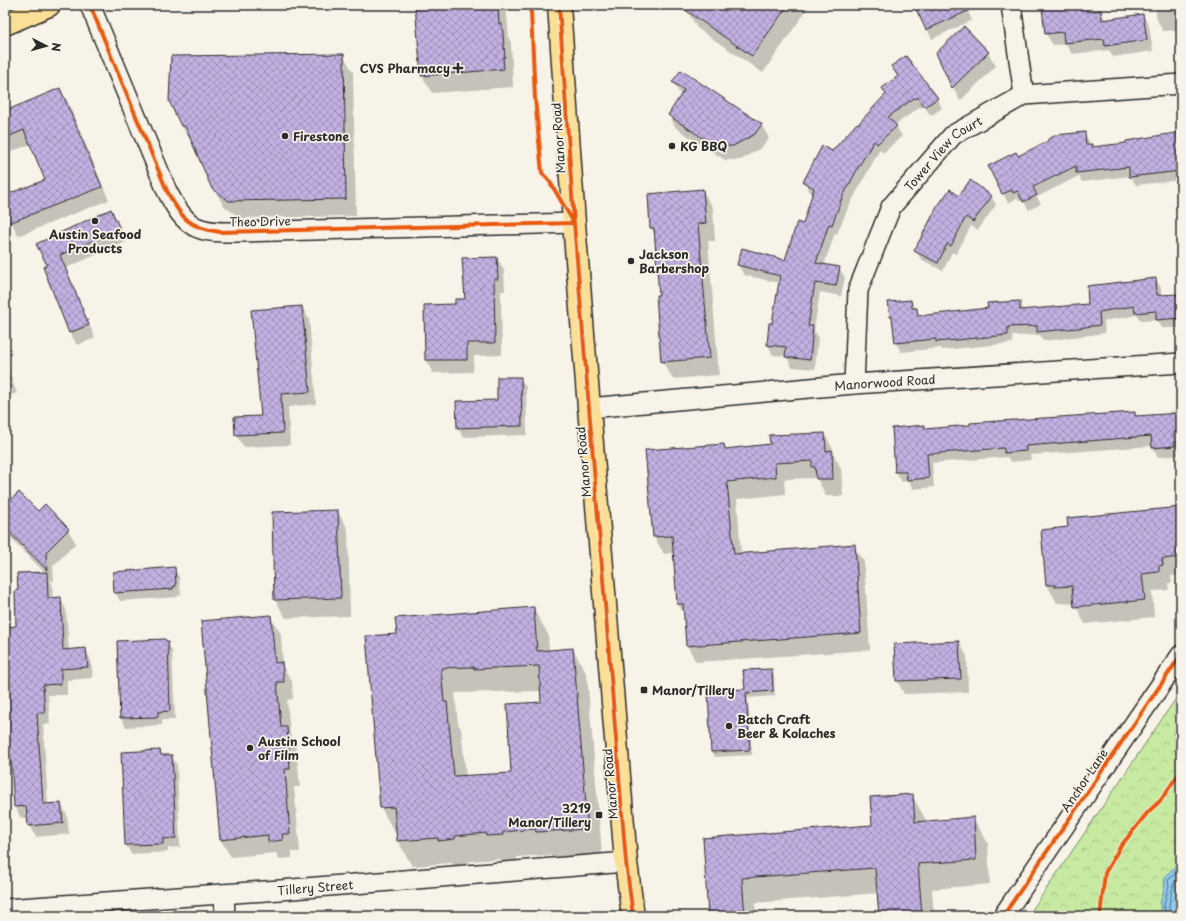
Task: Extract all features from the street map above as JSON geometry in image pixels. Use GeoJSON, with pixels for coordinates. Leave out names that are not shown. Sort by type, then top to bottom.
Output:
{"type":"FeatureCollection","features":[{"type":"Feature","properties":{"kind":"main road"},"geometry":{"type":"LineString","coordinates":[[5,24],[49,5]]}},
{"type":"Feature","properties":{"kind":"main road","name":"Manor Road"},"geometry":{"type":"LineString","coordinates":[[559,5],[574,223],[589,408],[626,862],[633,916]]}},
{"type":"Feature","properties":{"kind":"street","name":"Theo Drive"},"geometry":{"type":"LineString","coordinates":[[90,5],[167,191],[177,210],[190,224],[203,230],[220,232],[574,223]]}},
{"type":"Feature","properties":{"kind":"street"},"geometry":{"type":"LineString","coordinates":[[1011,5],[1024,94]]}},
{"type":"Feature","properties":{"kind":"street","name":"Tower View Court"},"geometry":{"type":"LineString","coordinates":[[854,384],[858,290],[891,207],[953,135],[1024,94],[1181,84]]}},
{"type":"Feature","properties":{"kind":"street","name":"Manorwood Road"},"geometry":{"type":"LineString","coordinates":[[589,408],[854,384],[1181,363]]}},
{"type":"Feature","properties":{"kind":"street","name":"Anchor Lane"},"geometry":{"type":"LineString","coordinates":[[1003,916],[1181,655]]}},
{"type":"Feature","properties":{"kind":"street","name":"Tillery Street"},"geometry":{"type":"LineString","coordinates":[[5,909],[224,894],[626,862]]}},
{"type":"Feature","properties":{"kind":"street"},"geometry":{"type":"LineString","coordinates":[[224,894],[225,916]]}},
{"type":"Feature","properties":{"kind":"green space"},"geometry":{"type":"Polygon","coordinates":[[[1181,691],[1181,916],[1028,916],[1181,691]]]}},
{"type":"Feature","properties":{"kind":"water"},"geometry":{"type":"Polygon","coordinates":[[[1181,853],[1181,916],[1161,916],[1160,904],[1165,885],[1164,878],[1177,864],[1181,853]]]}},
{"type":"Feature","properties":{"kind":"building","name":"CVS Pharmacy"},"geometry":{"type":"Polygon","coordinates":[[[415,5],[498,5],[499,24],[502,24],[505,57],[503,58],[504,69],[421,76],[415,5]]]}},
{"type":"Feature","properties":{"kind":"building"},"geometry":{"type":"Polygon","coordinates":[[[678,5],[788,5],[752,56],[678,5]]]}},
{"type":"Feature","properties":{"kind":"building"},"geometry":{"type":"Polygon","coordinates":[[[914,5],[981,5],[926,30],[914,5]]]}},
{"type":"Feature","properties":{"kind":"building"},"geometry":{"type":"Polygon","coordinates":[[[1048,5],[1087,5],[1087,12],[1101,10],[1102,20],[1143,14],[1147,40],[1105,46],[1104,39],[1064,43],[1063,32],[1045,34],[1042,8],[1048,7],[1048,5]]]}},
{"type":"Feature","properties":{"kind":"building"},"geometry":{"type":"Polygon","coordinates":[[[964,26],[989,52],[952,88],[936,53],[964,26]]]}},
{"type":"Feature","properties":{"kind":"building","name":"Firestone"},"geometry":{"type":"Polygon","coordinates":[[[344,54],[346,199],[229,201],[212,189],[185,126],[181,126],[169,101],[171,56],[344,54]]]}},
{"type":"Feature","properties":{"kind":"building"},"geometry":{"type":"Polygon","coordinates":[[[906,56],[938,98],[925,107],[918,97],[915,99],[914,98],[888,117],[897,126],[877,144],[874,141],[859,166],[842,198],[832,225],[829,224],[816,263],[840,267],[836,286],[815,283],[808,326],[813,326],[810,360],[785,357],[786,347],[767,345],[769,323],[772,323],[780,276],[737,265],[742,248],[785,260],[797,222],[803,224],[814,188],[803,182],[822,146],[832,151],[886,94],[882,88],[898,76],[891,66],[906,56]]]}},
{"type":"Feature","properties":{"kind":"building"},"geometry":{"type":"Polygon","coordinates":[[[681,70],[762,124],[755,134],[733,146],[716,147],[668,115],[684,90],[672,82],[681,70]]]}},
{"type":"Feature","properties":{"kind":"building"},"geometry":{"type":"Polygon","coordinates":[[[60,88],[102,187],[9,223],[5,212],[5,195],[45,180],[24,130],[5,138],[5,111],[60,88]]]}},
{"type":"Feature","properties":{"kind":"building"},"geometry":{"type":"Polygon","coordinates":[[[1085,132],[1086,145],[1092,144],[1092,147],[1126,143],[1126,141],[1181,132],[1181,171],[1129,177],[1129,167],[1076,173],[1076,166],[1033,187],[1037,195],[1023,202],[1018,191],[1013,193],[1012,190],[1002,194],[988,166],[1016,152],[1018,156],[1048,141],[1048,139],[1056,135],[1085,132]]]}},
{"type":"Feature","properties":{"kind":"building"},"geometry":{"type":"Polygon","coordinates":[[[970,180],[992,196],[973,222],[966,217],[951,246],[947,244],[938,263],[914,251],[937,207],[950,189],[959,196],[970,180]]]}},
{"type":"Feature","properties":{"kind":"building"},"geometry":{"type":"Polygon","coordinates":[[[703,189],[706,223],[698,224],[710,358],[661,362],[656,295],[659,295],[654,228],[650,228],[648,194],[703,189]]]}},
{"type":"Feature","properties":{"kind":"building"},"geometry":{"type":"Polygon","coordinates":[[[111,209],[120,229],[60,255],[89,325],[69,333],[43,267],[47,265],[36,244],[111,209]]]}},
{"type":"Feature","properties":{"kind":"building"},"geometry":{"type":"Polygon","coordinates":[[[497,257],[498,279],[494,279],[495,343],[467,343],[467,360],[425,360],[424,305],[455,304],[455,299],[465,299],[462,258],[497,257]]]}},
{"type":"Feature","properties":{"kind":"building"},"geometry":{"type":"Polygon","coordinates":[[[1156,278],[1157,295],[1181,294],[1181,318],[1156,320],[1156,311],[1135,313],[1134,306],[1099,312],[1100,325],[1037,332],[1037,326],[1008,327],[1008,335],[936,342],[936,339],[895,343],[892,317],[890,317],[888,302],[911,300],[912,308],[917,308],[918,316],[988,308],[987,303],[1020,301],[1020,310],[1088,304],[1087,286],[1156,278]]]}},
{"type":"Feature","properties":{"kind":"building"},"geometry":{"type":"Polygon","coordinates":[[[302,306],[310,392],[281,394],[283,433],[235,435],[234,417],[261,416],[251,310],[302,306]]]}},
{"type":"Feature","properties":{"kind":"building"},"geometry":{"type":"Polygon","coordinates":[[[497,377],[521,377],[522,426],[457,428],[456,401],[497,400],[497,377]]]}},
{"type":"Feature","properties":{"kind":"building"},"geometry":{"type":"Polygon","coordinates":[[[1135,412],[1135,416],[1181,413],[1181,431],[1174,432],[1175,446],[1152,448],[1151,436],[1026,446],[1026,451],[1004,453],[1004,448],[927,454],[929,478],[907,480],[906,472],[895,472],[892,428],[925,425],[925,429],[970,425],[970,423],[1135,412]]]}},
{"type":"Feature","properties":{"kind":"building"},"geometry":{"type":"Polygon","coordinates":[[[825,433],[826,451],[832,450],[833,479],[816,479],[815,467],[812,467],[812,461],[775,463],[776,477],[727,482],[734,554],[855,544],[861,633],[686,646],[683,604],[677,604],[672,536],[653,537],[645,450],[724,444],[725,449],[770,444],[769,435],[825,433]]]}},
{"type":"Feature","properties":{"kind":"building"},"geometry":{"type":"Polygon","coordinates":[[[19,492],[38,511],[45,504],[69,529],[46,552],[47,570],[5,528],[5,505],[19,492]]]}},
{"type":"Feature","properties":{"kind":"building"},"geometry":{"type":"Polygon","coordinates":[[[1181,507],[1181,557],[1162,559],[1163,565],[1159,566],[1159,572],[1142,574],[1145,600],[1074,607],[1072,586],[1055,587],[1055,585],[1046,585],[1041,530],[1068,527],[1067,518],[1181,507]]]}},
{"type":"Feature","properties":{"kind":"building"},"geometry":{"type":"Polygon","coordinates":[[[338,510],[341,598],[274,600],[272,512],[338,510]]]}},
{"type":"Feature","properties":{"kind":"building"},"geometry":{"type":"Polygon","coordinates":[[[175,567],[176,586],[173,587],[173,589],[114,593],[113,572],[175,567]]]}},
{"type":"Feature","properties":{"kind":"building"},"geometry":{"type":"Polygon","coordinates":[[[47,572],[48,598],[61,597],[63,650],[86,648],[88,667],[61,669],[61,684],[43,685],[45,713],[37,713],[43,804],[61,803],[63,823],[28,826],[26,806],[14,807],[11,759],[8,759],[5,627],[16,626],[15,591],[18,590],[17,573],[47,572]]]}},
{"type":"Feature","properties":{"kind":"building"},"geometry":{"type":"Polygon","coordinates":[[[534,607],[537,651],[573,648],[588,829],[536,832],[535,829],[503,832],[503,835],[486,836],[486,833],[455,836],[455,839],[438,841],[438,838],[397,841],[394,807],[380,808],[366,636],[397,634],[395,618],[534,607]],[[539,666],[474,669],[474,667],[441,668],[444,702],[447,702],[454,776],[511,773],[507,704],[541,702],[539,666]]]}},
{"type":"Feature","properties":{"kind":"building","name":"Austin School of Film"},"geometry":{"type":"Polygon","coordinates":[[[271,615],[275,663],[282,662],[284,682],[277,682],[281,727],[287,727],[290,769],[285,769],[290,834],[282,834],[283,840],[268,842],[268,835],[220,840],[201,621],[271,615]]]}},
{"type":"Feature","properties":{"kind":"building"},"geometry":{"type":"Polygon","coordinates":[[[165,639],[168,641],[170,711],[158,712],[158,717],[120,718],[117,641],[165,639]]]}},
{"type":"Feature","properties":{"kind":"building"},"geometry":{"type":"Polygon","coordinates":[[[959,641],[961,679],[896,681],[894,644],[959,641]]]}},
{"type":"Feature","properties":{"kind":"building"},"geometry":{"type":"Polygon","coordinates":[[[772,669],[773,691],[746,693],[750,750],[711,752],[708,691],[745,689],[743,670],[772,669]]]}},
{"type":"Feature","properties":{"kind":"building"},"geometry":{"type":"Polygon","coordinates":[[[160,750],[161,755],[172,755],[176,838],[163,839],[163,844],[125,845],[121,752],[160,750]]]}},
{"type":"Feature","properties":{"kind":"building"},"geometry":{"type":"Polygon","coordinates":[[[913,794],[915,822],[974,817],[976,860],[918,864],[922,916],[879,916],[875,868],[742,878],[745,916],[708,916],[703,838],[872,825],[870,797],[913,794]]]}},
{"type":"Feature","properties":{"kind":"cycle path"},"geometry":{"type":"LineString","coordinates":[[90,5],[172,200],[187,220],[201,228],[220,232],[574,223],[550,182],[542,173],[535,98],[531,12],[527,5]]}},
{"type":"Feature","properties":{"kind":"cycle path"},"geometry":{"type":"LineString","coordinates":[[559,5],[574,223],[626,862],[633,916]]}},
{"type":"Feature","properties":{"kind":"cycle path"},"geometry":{"type":"LineString","coordinates":[[1003,916],[1181,655]]}},
{"type":"Feature","properties":{"kind":"cycle path"},"geometry":{"type":"LineString","coordinates":[[1100,916],[1105,873],[1120,847],[1148,812],[1161,800],[1181,770]]}},
{"type":"Feature","properties":{"kind":"place","name":"CVS Pharmacy"},"geometry":{"type":"Point","coordinates":[458,68]}},
{"type":"Feature","properties":{"kind":"place","name":"Firestone"},"geometry":{"type":"Point","coordinates":[285,136]}},
{"type":"Feature","properties":{"kind":"place","name":"KG BBQ"},"geometry":{"type":"Point","coordinates":[672,146]}},
{"type":"Feature","properties":{"kind":"place","name":"Austin Seafood Products"},"geometry":{"type":"Point","coordinates":[95,221]}},
{"type":"Feature","properties":{"kind":"place","name":"Jackson Barbershop"},"geometry":{"type":"Point","coordinates":[631,261]}},
{"type":"Feature","properties":{"kind":"place","name":"Manor/Tillery"},"geometry":{"type":"Point","coordinates":[644,690]}},
{"type":"Feature","properties":{"kind":"place","name":"Batch Craft Beer & Kolaches"},"geometry":{"type":"Point","coordinates":[729,726]}},
{"type":"Feature","properties":{"kind":"place","name":"Austin School of Film"},"geometry":{"type":"Point","coordinates":[250,748]}},
{"type":"Feature","properties":{"kind":"place","name":"3219 Manor/Tillery"},"geometry":{"type":"Point","coordinates":[599,815]}}]}
